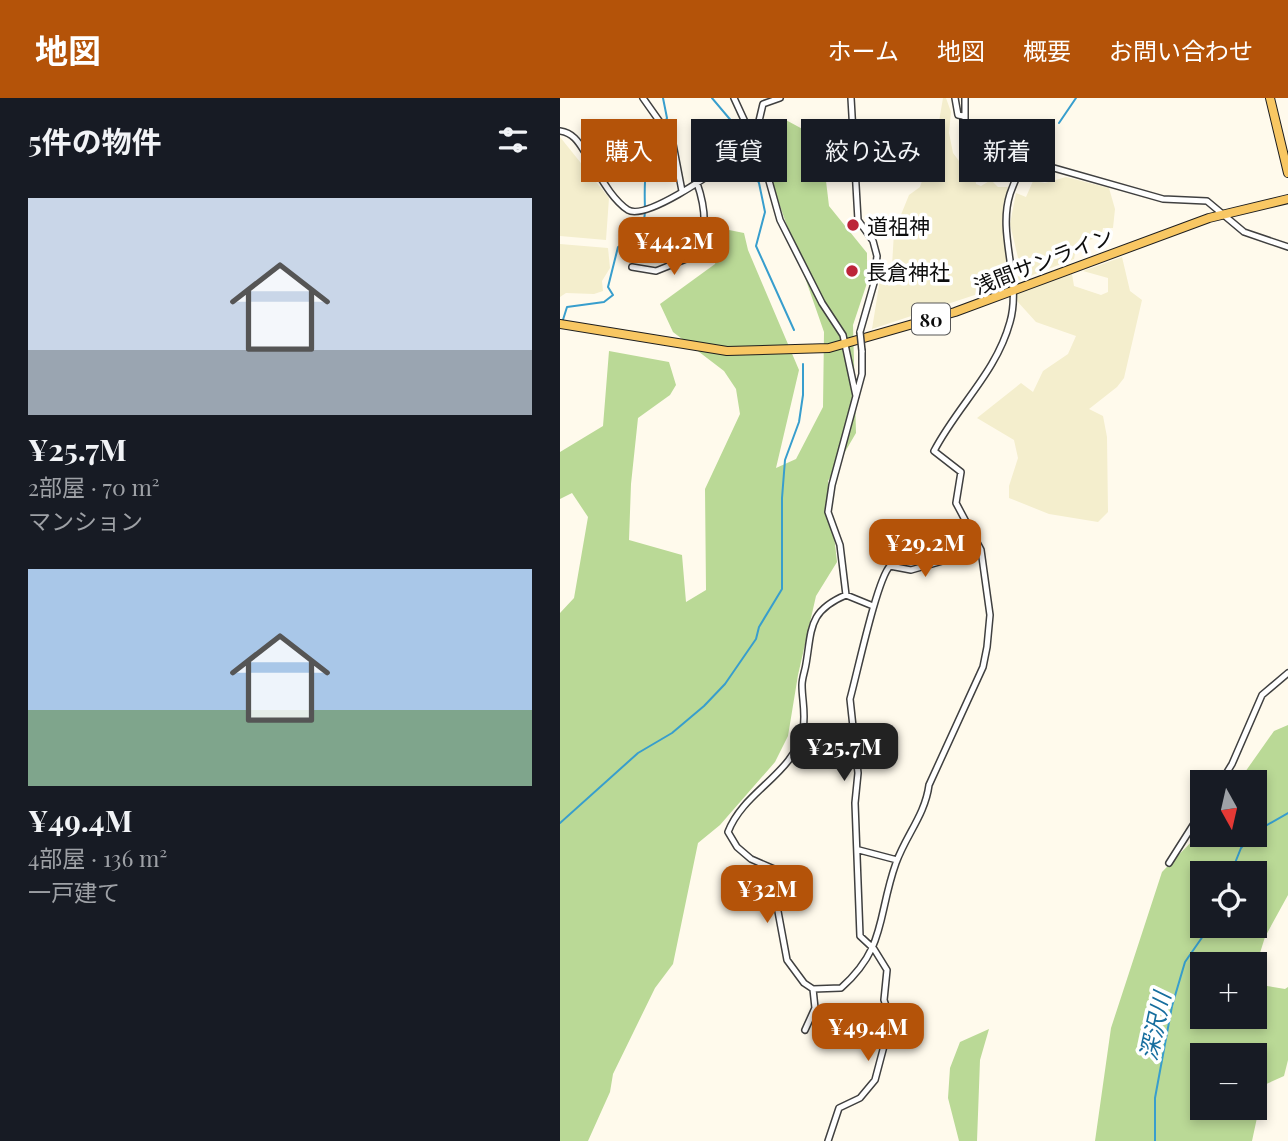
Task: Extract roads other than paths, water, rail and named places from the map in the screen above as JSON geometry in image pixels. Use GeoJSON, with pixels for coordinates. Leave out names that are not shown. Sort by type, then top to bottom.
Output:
{"type":"FeatureCollection","features":[{"type":"Feature","properties":{"kind":"main road"},"geometry":{"type":"LineString","coordinates":[[1270,98],[1288,173]]}},
{"type":"Feature","properties":{"kind":"main road","name":"浅間サンライン"},"geometry":{"type":"LineString","coordinates":[[560,324],[727,351],[809,350],[847,345],[955,312],[1224,214],[1288,199]]}},
{"type":"Feature","properties":{"kind":"street"},"geometry":{"type":"LineString","coordinates":[[643,98],[672,139],[682,191]]}},
{"type":"Feature","properties":{"kind":"street"},"geometry":{"type":"LineString","coordinates":[[734,98],[742,119]]}},
{"type":"Feature","properties":{"kind":"street"},"geometry":{"type":"LineString","coordinates":[[759,119],[763,104],[780,98]]}},
{"type":"Feature","properties":{"kind":"street"},"geometry":{"type":"LineString","coordinates":[[846,595],[840,545],[828,512],[832,485],[862,374],[860,332],[874,284],[877,256],[873,240],[858,220],[851,98]]}},
{"type":"Feature","properties":{"kind":"street"},"geometry":{"type":"LineString","coordinates":[[955,98],[958,115],[963,116]]}},
{"type":"Feature","properties":{"kind":"street"},"geometry":{"type":"LineString","coordinates":[[964,119],[965,98]]}},
{"type":"Feature","properties":{"kind":"street"},"geometry":{"type":"LineString","coordinates":[[560,131],[573,134],[610,190],[629,211],[646,212],[697,183],[703,199],[705,220],[696,255],[656,271],[632,267]]}},
{"type":"Feature","properties":{"kind":"street"},"geometry":{"type":"LineString","coordinates":[[1055,168],[1163,199],[1200,199],[1224,214],[1244,232],[1288,247]]}},
{"type":"Feature","properties":{"kind":"street"},"geometry":{"type":"LineString","coordinates":[[769,182],[780,220],[847,345],[856,396]]}},
{"type":"Feature","properties":{"kind":"street"},"geometry":{"type":"LineString","coordinates":[[813,989],[841,988],[856,975],[874,949],[897,860],[926,805],[929,785],[982,667],[990,615],[981,550],[956,503],[961,472],[934,451],[998,359],[1011,320],[1013,289],[1006,213],[1016,182]]}},
{"type":"Feature","properties":{"kind":"street"},"geometry":{"type":"LineString","coordinates":[[828,1141],[839,1108],[860,1098],[875,1080],[882,1061],[890,1017],[884,1000],[887,970],[874,949],[860,936],[859,850],[855,803],[858,773],[849,699],[873,606],[884,572],[890,566],[911,570],[981,550]]}},
{"type":"Feature","properties":{"kind":"street"},"geometry":{"type":"LineString","coordinates":[[846,595],[873,606]]}},
{"type":"Feature","properties":{"kind":"street"},"geometry":{"type":"LineString","coordinates":[[805,1030],[814,1008],[813,989],[786,960],[776,906],[780,891],[779,876],[774,869],[751,859],[737,846],[729,832],[754,793],[786,765],[797,748],[803,730],[805,707],[802,685],[811,625],[823,608],[846,595]]}},
{"type":"Feature","properties":{"kind":"street"},"geometry":{"type":"LineString","coordinates":[[1228,770],[1262,695],[1288,673]]}},
{"type":"Feature","properties":{"kind":"street"},"geometry":{"type":"LineString","coordinates":[[1169,863],[1190,830]]}},
{"type":"Feature","properties":{"kind":"street"},"geometry":{"type":"LineString","coordinates":[[859,850],[897,860]]}},
{"type":"Feature","properties":{"kind":"waterway"},"geometry":{"type":"LineString","coordinates":[[663,98],[667,119]]}},
{"type":"Feature","properties":{"kind":"waterway"},"geometry":{"type":"LineString","coordinates":[[712,98],[739,130],[740,145],[759,183],[765,212],[756,246],[794,330]]}},
{"type":"Feature","properties":{"kind":"waterway"},"geometry":{"type":"LineString","coordinates":[[1059,123],[1076,98]]}},
{"type":"Feature","properties":{"kind":"waterway"},"geometry":{"type":"LineString","coordinates":[[562,323],[567,307],[604,302],[613,295],[608,287],[618,247],[637,233],[644,220],[645,182]]}},
{"type":"Feature","properties":{"kind":"waterway"},"geometry":{"type":"LineString","coordinates":[[560,823],[638,753],[672,733],[704,706],[725,684],[756,639],[759,627],[782,589],[782,498],[785,460],[799,422],[803,395],[803,364]]}},
{"type":"Feature","properties":{"kind":"waterway","name":"深沢川"},"geometry":{"type":"LineString","coordinates":[[1267,825],[1288,813]]}},
{"type":"Feature","properties":{"kind":"waterway","name":"深沢川"},"geometry":{"type":"LineString","coordinates":[[1236,861],[1242,847]]}},
{"type":"Feature","properties":{"kind":"waterway","name":"深沢川"},"geometry":{"type":"LineString","coordinates":[[1155,1141],[1155,1098],[1172,1006],[1185,962],[1202,938]]}},
{"type":"Feature","properties":{"kind":"place","name":"道祖神"},"geometry":{"type":"Point","coordinates":[853,225]}},
{"type":"Feature","properties":{"kind":"place","name":"長倉神社"},"geometry":{"type":"Point","coordinates":[852,271]}}]}
